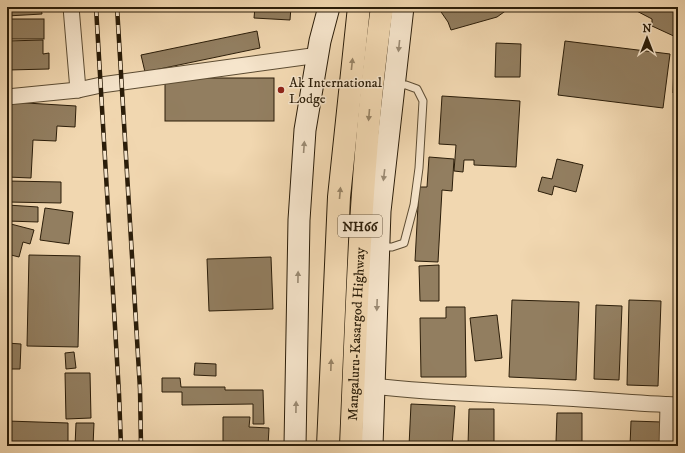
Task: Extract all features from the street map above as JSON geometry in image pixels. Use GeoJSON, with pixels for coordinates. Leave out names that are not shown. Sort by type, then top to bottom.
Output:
{"type":"FeatureCollection","features":[{"type":"Feature","properties":{"kind":"highway","name":"Mangaluru-Kasargod Highway"},"geometry":{"type":"LineString","coordinates":[[328,446],[340,197],[359,7]]}},
{"type":"Feature","properties":{"kind":"highway","name":"Mangaluru-Kasargod Highway"},"geometry":{"type":"LineString","coordinates":[[351,446],[362,199],[376,52],[382,7]]}},
{"type":"Feature","properties":{"kind":"street"},"geometry":{"type":"LineString","coordinates":[[70,7],[78,90]]}},
{"type":"Feature","properties":{"kind":"street"},"geometry":{"type":"LineString","coordinates":[[295,446],[299,220],[305,130],[318,55],[329,7]]}},
{"type":"Feature","properties":{"kind":"street"},"geometry":{"type":"LineString","coordinates":[[372,446],[380,211],[403,7]]}},
{"type":"Feature","properties":{"kind":"street"},"geometry":{"type":"LineString","coordinates":[[7,97],[78,90],[101,85],[318,55]]}},
{"type":"Feature","properties":{"kind":"street"},"geometry":{"type":"LineString","coordinates":[[373,386],[403,390],[673,405],[667,446]]}},
{"type":"Feature","properties":{"kind":"lane"},"geometry":{"type":"LineString","coordinates":[[379,247],[392,248],[404,243],[414,205],[419,168],[423,101],[417,89],[406,85],[395,85]]}},
{"type":"Feature","properties":{"kind":"building"},"geometry":{"type":"Polygon","coordinates":[[[7,7],[41,7],[42,14],[7,16],[7,7]]]}},
{"type":"Feature","properties":{"kind":"building"},"geometry":{"type":"Polygon","coordinates":[[[255,7],[291,7],[290,20],[254,18],[255,7]]]}},
{"type":"Feature","properties":{"kind":"building"},"geometry":{"type":"Polygon","coordinates":[[[441,7],[511,7],[497,17],[451,30],[448,22],[439,9],[441,7]]]}},
{"type":"Feature","properties":{"kind":"building"},"geometry":{"type":"Polygon","coordinates":[[[629,7],[678,7],[678,38],[652,26],[652,19],[629,7]]]}},
{"type":"Feature","properties":{"kind":"building"},"geometry":{"type":"Polygon","coordinates":[[[7,19],[44,19],[44,39],[7,39],[7,19]]]}},
{"type":"Feature","properties":{"kind":"building"},"geometry":{"type":"Polygon","coordinates":[[[257,31],[260,48],[145,72],[141,55],[257,31]]]}},
{"type":"Feature","properties":{"kind":"building"},"geometry":{"type":"Polygon","coordinates":[[[43,40],[43,54],[49,53],[49,69],[8,70],[7,41],[43,40]]]}},
{"type":"Feature","properties":{"kind":"building"},"geometry":{"type":"Polygon","coordinates":[[[565,41],[670,54],[663,108],[558,95],[565,41]]]}},
{"type":"Feature","properties":{"kind":"building"},"geometry":{"type":"Polygon","coordinates":[[[496,43],[521,44],[520,77],[495,77],[496,43]]]}},
{"type":"Feature","properties":{"kind":"building"},"geometry":{"type":"Polygon","coordinates":[[[674,64],[678,64],[678,93],[673,93],[674,64]]]}},
{"type":"Feature","properties":{"kind":"building"},"geometry":{"type":"Polygon","coordinates":[[[165,78],[274,78],[274,121],[165,121],[165,78]]]}},
{"type":"Feature","properties":{"kind":"building"},"geometry":{"type":"Polygon","coordinates":[[[442,96],[520,101],[516,167],[474,165],[474,160],[464,160],[463,172],[454,171],[456,145],[439,144],[442,96]]]}},
{"type":"Feature","properties":{"kind":"building"},"geometry":{"type":"Polygon","coordinates":[[[10,102],[76,106],[75,127],[57,126],[56,141],[33,140],[31,178],[7,177],[10,102]]]}},
{"type":"Feature","properties":{"kind":"building"},"geometry":{"type":"Polygon","coordinates":[[[429,157],[454,159],[452,191],[442,190],[438,262],[415,261],[419,187],[427,187],[429,157]]]}},
{"type":"Feature","properties":{"kind":"building"},"geometry":{"type":"Polygon","coordinates":[[[557,159],[583,165],[576,192],[554,186],[552,195],[538,191],[542,177],[552,179],[557,159]]]}},
{"type":"Feature","properties":{"kind":"building"},"geometry":{"type":"Polygon","coordinates":[[[7,181],[61,182],[61,203],[7,202],[7,181]]]}},
{"type":"Feature","properties":{"kind":"building"},"geometry":{"type":"Polygon","coordinates":[[[7,205],[38,207],[38,222],[7,221],[7,205]]]}},
{"type":"Feature","properties":{"kind":"building"},"geometry":{"type":"Polygon","coordinates":[[[45,208],[73,212],[69,244],[40,240],[45,208]]]}},
{"type":"Feature","properties":{"kind":"building"},"geometry":{"type":"Polygon","coordinates":[[[7,223],[34,230],[30,244],[23,242],[19,257],[7,254],[7,223]]]}},
{"type":"Feature","properties":{"kind":"building"},"geometry":{"type":"Polygon","coordinates":[[[29,255],[80,256],[78,347],[27,346],[29,255]]]}},
{"type":"Feature","properties":{"kind":"building"},"geometry":{"type":"Polygon","coordinates":[[[271,257],[273,309],[209,311],[207,259],[271,257]]]}},
{"type":"Feature","properties":{"kind":"building"},"geometry":{"type":"Polygon","coordinates":[[[439,265],[439,301],[420,301],[419,266],[439,265]]]}},
{"type":"Feature","properties":{"kind":"building"},"geometry":{"type":"Polygon","coordinates":[[[512,300],[579,302],[576,380],[509,377],[512,300]]]}},
{"type":"Feature","properties":{"kind":"building"},"geometry":{"type":"Polygon","coordinates":[[[629,300],[661,301],[658,386],[627,385],[629,300]]]}},
{"type":"Feature","properties":{"kind":"building"},"geometry":{"type":"Polygon","coordinates":[[[596,305],[622,306],[619,380],[594,379],[596,305]]]}},
{"type":"Feature","properties":{"kind":"building"},"geometry":{"type":"Polygon","coordinates":[[[446,307],[465,307],[466,377],[421,377],[420,318],[446,318],[446,307]]]}},
{"type":"Feature","properties":{"kind":"building"},"geometry":{"type":"Polygon","coordinates":[[[497,315],[502,358],[475,361],[470,318],[497,315]]]}},
{"type":"Feature","properties":{"kind":"building"},"geometry":{"type":"Polygon","coordinates":[[[7,343],[21,344],[20,369],[7,369],[7,343]]]}},
{"type":"Feature","properties":{"kind":"building"},"geometry":{"type":"Polygon","coordinates":[[[74,352],[76,368],[66,369],[65,353],[74,352]]]}},
{"type":"Feature","properties":{"kind":"building"},"geometry":{"type":"Polygon","coordinates":[[[195,363],[216,364],[216,376],[194,375],[195,363]]]}},
{"type":"Feature","properties":{"kind":"building"},"geometry":{"type":"Polygon","coordinates":[[[65,373],[90,373],[91,418],[66,419],[65,373]]]}},
{"type":"Feature","properties":{"kind":"building"},"geometry":{"type":"Polygon","coordinates":[[[162,378],[180,378],[181,387],[225,387],[225,390],[263,390],[264,424],[253,424],[253,404],[182,405],[182,392],[162,392],[162,378]]]}},
{"type":"Feature","properties":{"kind":"building"},"geometry":{"type":"Polygon","coordinates":[[[411,404],[455,406],[452,446],[409,446],[411,404]]]}},
{"type":"Feature","properties":{"kind":"building"},"geometry":{"type":"Polygon","coordinates":[[[469,409],[494,409],[494,446],[468,446],[469,409]]]}},
{"type":"Feature","properties":{"kind":"building"},"geometry":{"type":"Polygon","coordinates":[[[557,413],[582,413],[582,443],[556,442],[557,413]]]}},
{"type":"Feature","properties":{"kind":"building"},"geometry":{"type":"Polygon","coordinates":[[[223,417],[250,417],[249,427],[269,428],[268,446],[223,446],[223,417]]]}},
{"type":"Feature","properties":{"kind":"building"},"geometry":{"type":"Polygon","coordinates":[[[7,421],[68,423],[68,445],[7,446],[7,421]]]}},
{"type":"Feature","properties":{"kind":"building"},"geometry":{"type":"Polygon","coordinates":[[[631,421],[662,422],[661,446],[630,446],[631,421]]]}},
{"type":"Feature","properties":{"kind":"building"},"geometry":{"type":"Polygon","coordinates":[[[76,423],[94,423],[93,446],[75,446],[76,423]]]}},
{"type":"Feature","properties":{"kind":"building"},"geometry":{"type":"Polygon","coordinates":[[[674,432],[678,432],[678,446],[676,446],[674,432]]]}},
{"type":"Feature","properties":{"kind":"railway"},"geometry":{"type":"LineString","coordinates":[[96,7],[121,446]]}},
{"type":"Feature","properties":{"kind":"railway"},"geometry":{"type":"LineString","coordinates":[[117,7],[140,389],[141,446]]}},
{"type":"Feature","properties":{"kind":"place","name":"Ak International Lodge"},"geometry":{"type":"Point","coordinates":[281,90]}}]}
